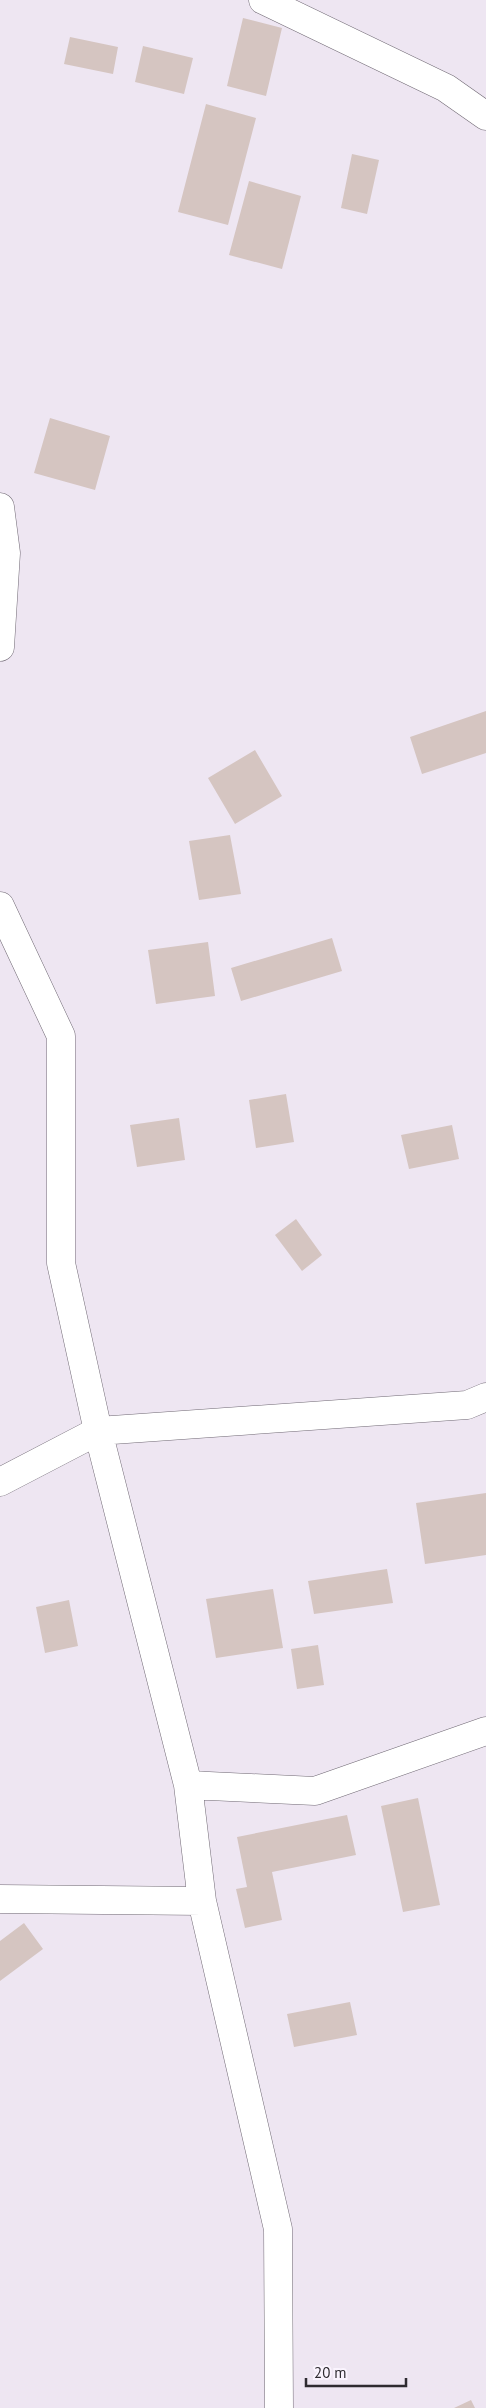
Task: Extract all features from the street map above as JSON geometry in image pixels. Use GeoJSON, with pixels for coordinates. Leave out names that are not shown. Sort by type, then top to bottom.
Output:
{"type":"FeatureCollection","features":[{"type":"Feature","properties":{"kind":"street"},"geometry":{"type":"LineString","coordinates":[[262,0],[446,88],[486,116]]}},
{"type":"Feature","properties":{"kind":"street"},"geometry":{"type":"LineString","coordinates":[[0,507],[6,553],[0,647]]}},
{"type":"Feature","properties":{"kind":"street"},"geometry":{"type":"LineString","coordinates":[[0,906],[61,1036],[61,1263],[98,1431],[188,1785],[202,1901],[278,2229],[279,2408]]}},
{"type":"Feature","properties":{"kind":"street"},"geometry":{"type":"LineString","coordinates":[[0,1482],[98,1431],[467,1405],[486,1397]]}},
{"type":"Feature","properties":{"kind":"street"},"geometry":{"type":"LineString","coordinates":[[188,1785],[315,1791],[486,1731]]}},
{"type":"Feature","properties":{"kind":"street"},"geometry":{"type":"LineString","coordinates":[[0,1899],[202,1901]]}},
{"type":"Feature","properties":{"kind":"building"},"geometry":{"type":"Polygon","coordinates":[[[243,18],[282,28],[266,96],[227,86],[243,18]]]}},
{"type":"Feature","properties":{"kind":"building"},"geometry":{"type":"Polygon","coordinates":[[[70,37],[118,47],[113,74],[64,64],[70,37]]]}},
{"type":"Feature","properties":{"kind":"building"},"geometry":{"type":"Polygon","coordinates":[[[143,46],[193,58],[184,94],[135,82],[143,46]]]}},
{"type":"Feature","properties":{"kind":"building"},"geometry":{"type":"Polygon","coordinates":[[[206,104],[256,118],[228,225],[178,212],[206,104]]]}},
{"type":"Feature","properties":{"kind":"building"},"geometry":{"type":"Polygon","coordinates":[[[352,154],[379,160],[367,214],[341,208],[352,154]]]}},
{"type":"Feature","properties":{"kind":"building"},"geometry":{"type":"Polygon","coordinates":[[[249,181],[301,196],[282,269],[229,255],[249,181]]]}},
{"type":"Feature","properties":{"kind":"building"},"geometry":{"type":"Polygon","coordinates":[[[50,418],[110,436],[95,490],[34,473],[50,418]]]}},
{"type":"Feature","properties":{"kind":"building"},"geometry":{"type":"Polygon","coordinates":[[[486,711],[486,753],[422,774],[410,737],[486,711]]]}},
{"type":"Feature","properties":{"kind":"building"},"geometry":{"type":"Polygon","coordinates":[[[255,750],[282,796],[235,824],[208,778],[255,750]]]}},
{"type":"Feature","properties":{"kind":"building"},"geometry":{"type":"Polygon","coordinates":[[[230,835],[241,894],[199,900],[189,841],[230,835]]]}},
{"type":"Feature","properties":{"kind":"building"},"geometry":{"type":"Polygon","coordinates":[[[332,938],[342,971],[241,1001],[231,968],[332,938]]]}},
{"type":"Feature","properties":{"kind":"building"},"geometry":{"type":"Polygon","coordinates":[[[208,942],[215,996],[156,1004],[148,950],[208,942]]]}},
{"type":"Feature","properties":{"kind":"building"},"geometry":{"type":"Polygon","coordinates":[[[286,1094],[294,1142],[256,1148],[249,1100],[286,1094]]]}},
{"type":"Feature","properties":{"kind":"building"},"geometry":{"type":"Polygon","coordinates":[[[179,1118],[185,1160],[137,1167],[130,1125],[179,1118]]]}},
{"type":"Feature","properties":{"kind":"building"},"geometry":{"type":"Polygon","coordinates":[[[452,1125],[459,1159],[409,1169],[401,1135],[452,1125]]]}},
{"type":"Feature","properties":{"kind":"building"},"geometry":{"type":"Polygon","coordinates":[[[296,1219],[322,1255],[302,1271],[275,1235],[296,1219]]]}},
{"type":"Feature","properties":{"kind":"building"},"geometry":{"type":"Polygon","coordinates":[[[486,1493],[486,1555],[425,1564],[416,1503],[486,1493]]]}},
{"type":"Feature","properties":{"kind":"building"},"geometry":{"type":"Polygon","coordinates":[[[387,1569],[393,1603],[314,1614],[308,1581],[387,1569]]]}},
{"type":"Feature","properties":{"kind":"building"},"geometry":{"type":"Polygon","coordinates":[[[273,1589],[283,1648],[216,1658],[206,1599],[273,1589]]]}},
{"type":"Feature","properties":{"kind":"building"},"geometry":{"type":"Polygon","coordinates":[[[69,1600],[78,1646],[45,1653],[36,1607],[69,1600]]]}},
{"type":"Feature","properties":{"kind":"building"},"geometry":{"type":"Polygon","coordinates":[[[318,1645],[324,1685],[297,1689],[291,1649],[318,1645]]]}},
{"type":"Feature","properties":{"kind":"building"},"geometry":{"type":"Polygon","coordinates":[[[418,1798],[440,1905],[403,1912],[381,1806],[418,1798]]]}},
{"type":"Feature","properties":{"kind":"building"},"geometry":{"type":"Polygon","coordinates":[[[347,1815],[356,1855],[272,1872],[282,1920],[245,1928],[236,1889],[247,1887],[237,1837],[347,1815]]]}},
{"type":"Feature","properties":{"kind":"building"},"geometry":{"type":"Polygon","coordinates":[[[24,1923],[43,1949],[0,1981],[0,1941],[24,1923]]]}},
{"type":"Feature","properties":{"kind":"building"},"geometry":{"type":"Polygon","coordinates":[[[350,2002],[357,2035],[294,2047],[287,2014],[350,2002]]]}},
{"type":"Feature","properties":{"kind":"building"},"geometry":{"type":"Polygon","coordinates":[[[471,2400],[475,2408],[454,2408],[471,2400]]]}}]}
